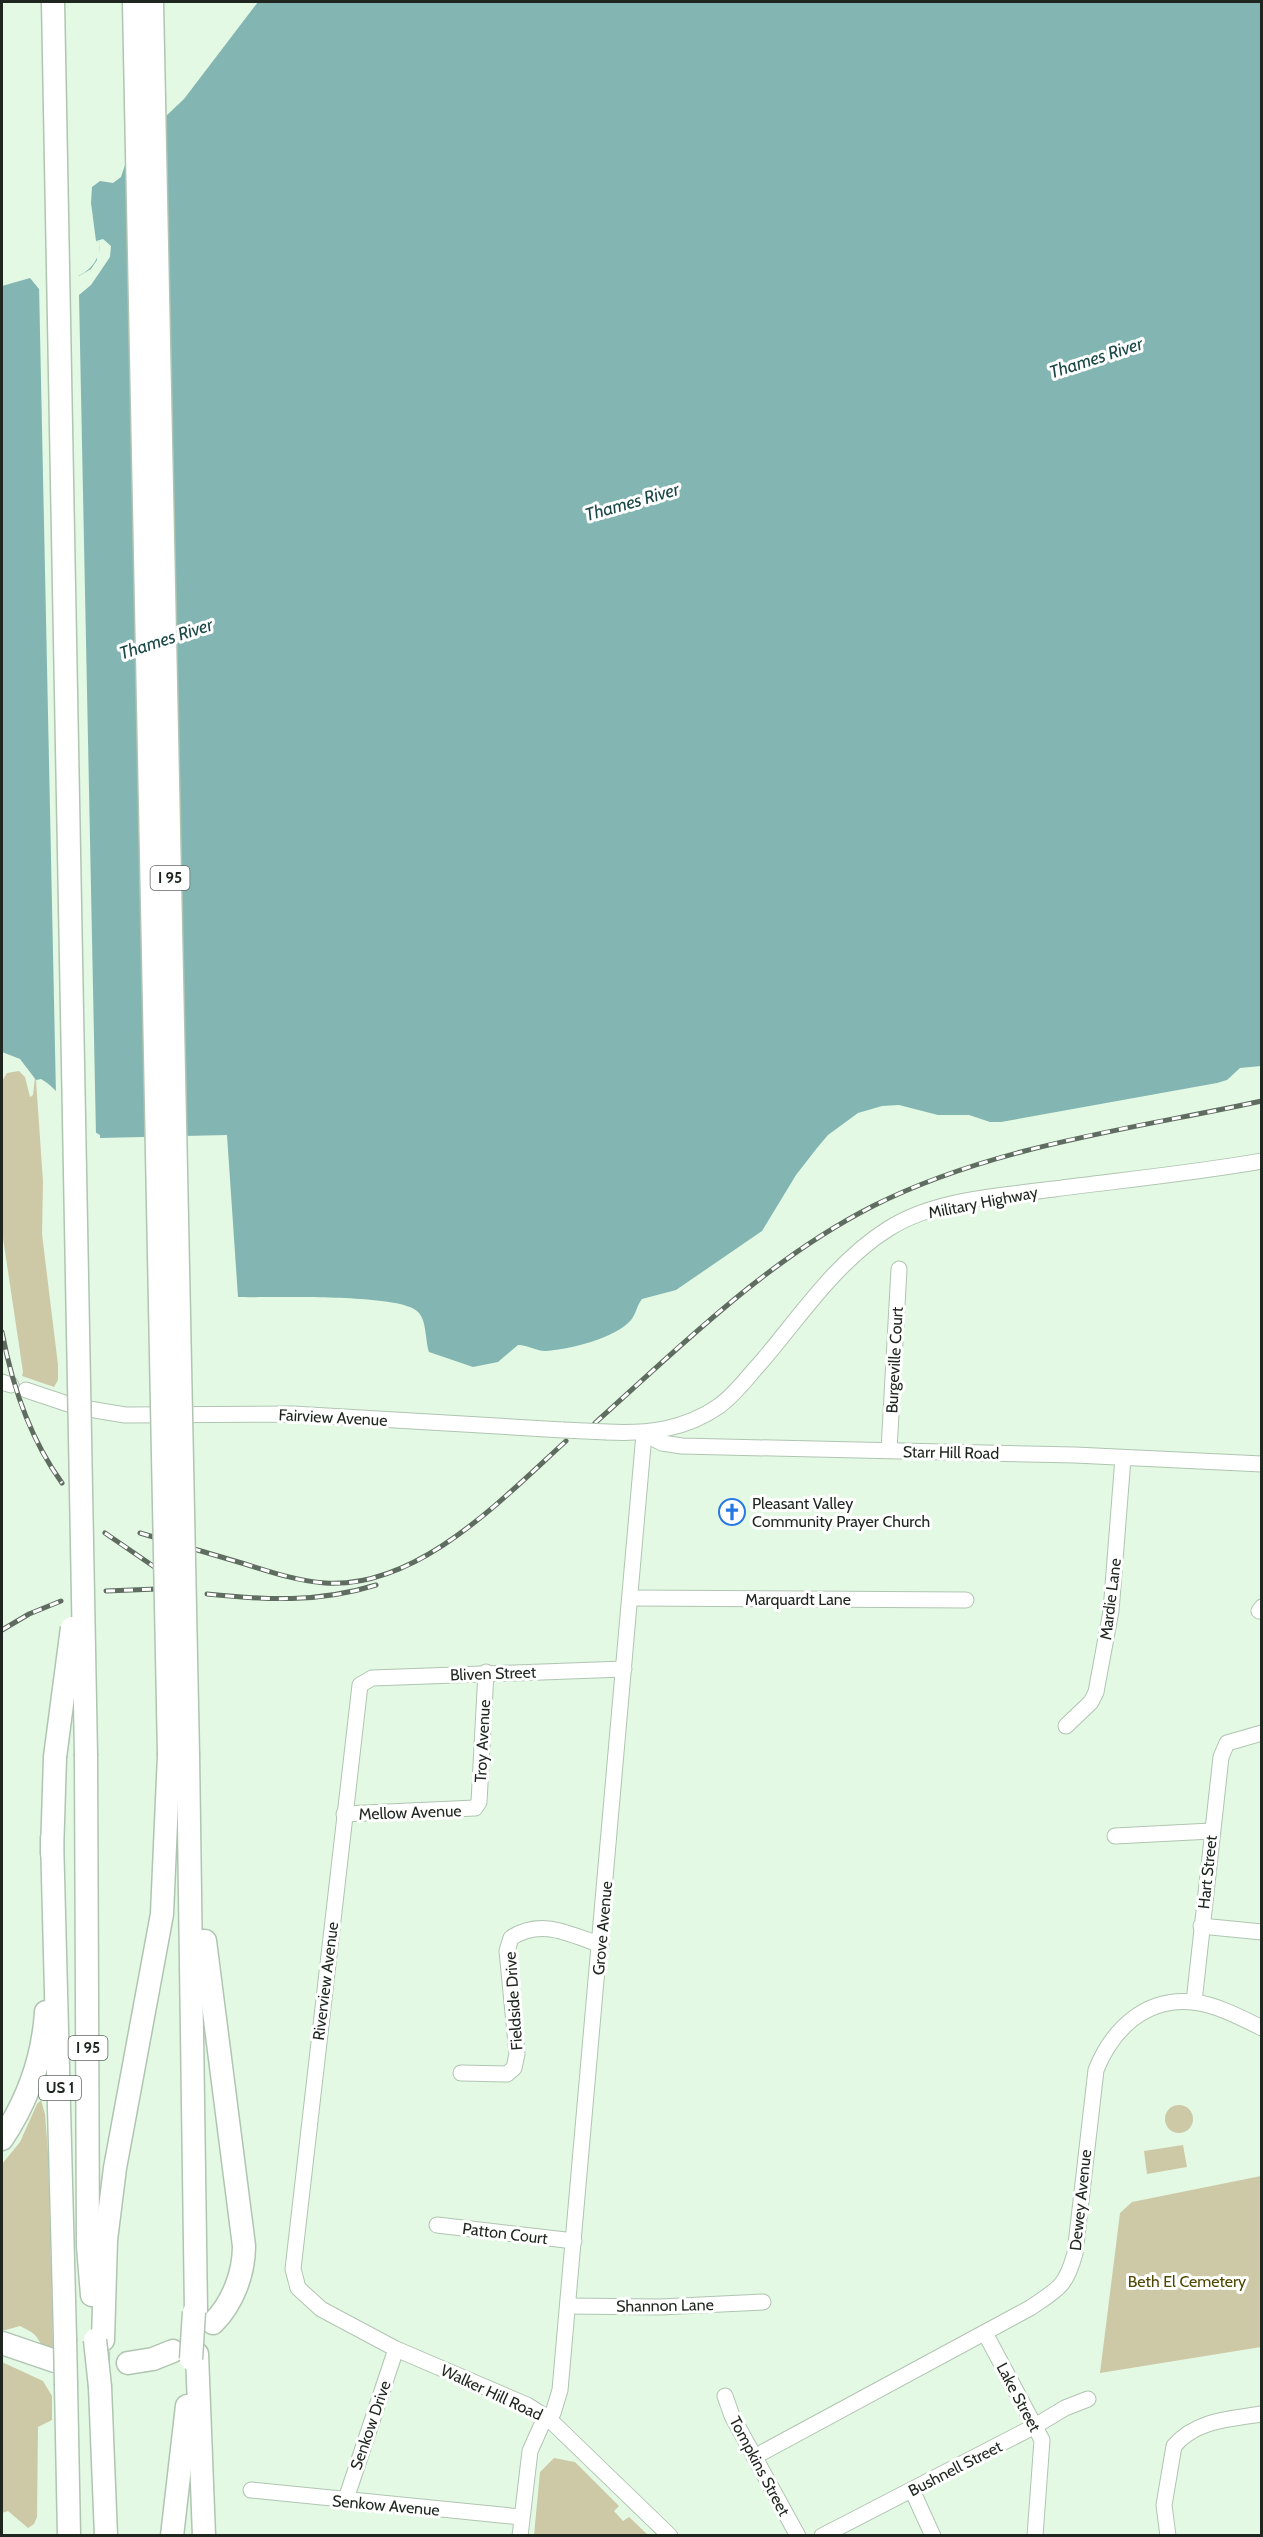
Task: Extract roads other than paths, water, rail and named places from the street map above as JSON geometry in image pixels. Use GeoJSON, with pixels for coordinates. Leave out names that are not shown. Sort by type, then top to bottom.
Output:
{"type":"FeatureCollection","features":[{"type":"Feature","properties":{"kind":"highway","name":"I 95"},"geometry":{"type":"LineString","coordinates":[[53,2],[86,1756],[88,2246],[99,2340],[106,2535]]}},
{"type":"Feature","properties":{"kind":"highway"},"geometry":{"type":"LineString","coordinates":[[99,2340],[106,2240],[115,2168],[162,1914],[178,1755],[134,2]]}},
{"type":"Feature","properties":{"kind":"highway","name":"I 95"},"geometry":{"type":"LineString","coordinates":[[152,2],[178,1755],[188,1866],[200,2312]]}},
{"type":"Feature","properties":{"kind":"highway","name":"US 1"},"geometry":{"type":"LineString","coordinates":[[69,2535],[52,1838],[55,1757],[75,1604],[82,1519]]}},
{"type":"Feature","properties":{"kind":"highway"},"geometry":{"type":"LineString","coordinates":[[2,2139],[30,2087],[43,2041],[52,1838]]}},
{"type":"Feature","properties":{"kind":"highway"},"geometry":{"type":"LineString","coordinates":[[172,2535],[182,2462],[187,2355],[200,2312],[228,2304],[238,2281],[243,2259],[243,2235],[208,1979],[202,1912],[188,1866]]}},
{"type":"Feature","properties":{"kind":"highway"},"geometry":{"type":"LineString","coordinates":[[2,2343],[55,2361]]}},
{"type":"Feature","properties":{"kind":"highway"},"geometry":{"type":"LineString","coordinates":[[128,2363],[187,2355]]}},
{"type":"Feature","properties":{"kind":"highway"},"geometry":{"type":"LineString","coordinates":[[187,2355],[204,2535]]}},
{"type":"Feature","properties":{"kind":"highway"},"geometry":{"type":"LineString","coordinates":[[103,2450],[113,2486],[116,2535]]}},
{"type":"Feature","properties":{"kind":"street","name":"Military Highway"},"geometry":{"type":"LineString","coordinates":[[644,1434],[688,1422],[720,1405],[748,1377],[832,1277],[868,1242],[909,1217],[988,1197],[1262,1161]]}},
{"type":"Feature","properties":{"kind":"street","name":"Burgeville Court"},"geometry":{"type":"LineString","coordinates":[[889,1450],[898,1269]]}},
{"type":"Feature","properties":{"kind":"street","name":"Fairview Avenue"},"geometry":{"type":"LineString","coordinates":[[13,1386],[77,1407],[125,1415],[304,1415],[644,1434]]}},
{"type":"Feature","properties":{"kind":"street","name":"Starr Hill Road"},"geometry":{"type":"LineString","coordinates":[[644,1434],[662,1443],[682,1446],[889,1450],[1262,1464]]}},
{"type":"Feature","properties":{"kind":"street","name":"Grove Avenue"},"geometry":{"type":"LineString","coordinates":[[520,2535],[530,2451],[543,2422],[549,2419],[559,2398],[601,1945],[644,1434]]}},
{"type":"Feature","properties":{"kind":"street","name":"Mardie Lane"},"geometry":{"type":"LineString","coordinates":[[1066,1726],[1091,1702],[1096,1692],[1110,1611],[1123,1458]]}},
{"type":"Feature","properties":{"kind":"street","name":"Marquardt Lane"},"geometry":{"type":"LineString","coordinates":[[630,1598],[966,1600]]}},
{"type":"Feature","properties":{"kind":"street","name":"Bliven Street"},"geometry":{"type":"LineString","coordinates":[[362,1682],[372,1678],[486,1672],[624,1669]]}},
{"type":"Feature","properties":{"kind":"street","name":"Troy Avenue"},"geometry":{"type":"LineString","coordinates":[[476,1808],[479,1802],[486,1672]]}},
{"type":"Feature","properties":{"kind":"street","name":"Riverview Avenue"},"geometry":{"type":"LineString","coordinates":[[294,2280],[295,2246],[358,1690],[362,1682]]}},
{"type":"Feature","properties":{"kind":"street","name":"Hart Street"},"geometry":{"type":"LineString","coordinates":[[1194,2002],[1211,1831],[1221,1757],[1227,1743],[1262,1733]]}},
{"type":"Feature","properties":{"kind":"street","name":"Mellow Avenue"},"geometry":{"type":"LineString","coordinates":[[344,1814],[476,1808]]}},
{"type":"Feature","properties":{"kind":"street"},"geometry":{"type":"LineString","coordinates":[[1115,1836],[1211,1831]]}},
{"type":"Feature","properties":{"kind":"street"},"geometry":{"type":"LineString","coordinates":[[1201,1926],[1262,1932]]}},
{"type":"Feature","properties":{"kind":"street","name":"Fieldside Drive"},"geometry":{"type":"LineString","coordinates":[[461,2073],[507,2074],[513,2068],[517,2054],[507,1951],[511,1938],[523,1930],[540,1927],[555,1928],[601,1945]]}},
{"type":"Feature","properties":{"kind":"street","name":"Dewey Avenue"},"geometry":{"type":"LineString","coordinates":[[754,2457],[985,2333],[1063,2285],[1070,2273],[1075,2253],[1096,2070],[1105,2046],[1130,2018],[1152,2008],[1194,2002],[1262,2028]]}},
{"type":"Feature","properties":{"kind":"street","name":"Patton Court"},"geometry":{"type":"LineString","coordinates":[[437,2225],[574,2241]]}},
{"type":"Feature","properties":{"kind":"street","name":"Walker Hill Road"},"geometry":{"type":"LineString","coordinates":[[294,2280],[302,2293],[321,2309],[396,2349],[527,2405],[549,2419],[670,2535]]}},
{"type":"Feature","properties":{"kind":"street","name":"Shannon Lane"},"geometry":{"type":"LineString","coordinates":[[568,2306],[660,2307],[763,2302]]}},
{"type":"Feature","properties":{"kind":"street","name":"Lake Street"},"geometry":{"type":"LineString","coordinates":[[985,2333],[1042,2440],[1035,2535]]}},
{"type":"Feature","properties":{"kind":"street","name":"Senkow Drive"},"geometry":{"type":"LineString","coordinates":[[345,2502],[396,2349]]}},
{"type":"Feature","properties":{"kind":"street","name":"Tompkins Street"},"geometry":{"type":"LineString","coordinates":[[725,2396],[732,2416],[798,2535]]}},
{"type":"Feature","properties":{"kind":"street","name":"Bushnell Street"},"geometry":{"type":"LineString","coordinates":[[822,2535],[1035,2426],[1065,2408],[1088,2399]]}},
{"type":"Feature","properties":{"kind":"street"},"geometry":{"type":"LineString","coordinates":[[1168,2535],[1164,2505],[1174,2446],[1182,2437],[1211,2423],[1262,2414]]}},
{"type":"Feature","properties":{"kind":"street","name":"Senkow Avenue"},"geometry":{"type":"LineString","coordinates":[[251,2490],[345,2502],[521,2517]]}},
{"type":"Feature","properties":{"kind":"street"},"geometry":{"type":"LineString","coordinates":[[912,2490],[933,2535]]}},
{"type":"Feature","properties":{"kind":"water","name":"Thames River"},"geometry":{"type":"Polygon","coordinates":[[[258,2],[1261,2],[1261,1066],[1240,1068],[1227,1080],[1217,1083],[1001,1122],[990,1122],[969,1115],[938,1115],[899,1105],[882,1106],[858,1113],[828,1135],[817,1148],[796,1175],[762,1231],[676,1290],[642,1299],[633,1318],[624,1326],[591,1342],[566,1348],[545,1351],[518,1345],[498,1362],[473,1367],[429,1352],[421,1316],[407,1306],[362,1299],[238,1297],[227,1135],[100,1138],[100,1135],[83,1122],[57,1092],[41,1079],[36,1080],[20,1059],[2,1052],[2,286],[30,278],[39,289],[71,279],[88,270],[98,254],[100,242],[96,241],[91,203],[92,187],[100,181],[113,183],[121,177],[130,150],[184,99],[258,2]]]}},
{"type":"Feature","properties":{"kind":"tunnel"},"geometry":{"type":"LineString","coordinates":[[55,2361],[128,2363]]}},
{"type":"Feature","properties":{"kind":"railway"},"geometry":{"type":"LineString","coordinates":[[595,1423],[693,1334],[761,1278],[834,1228],[873,1206],[919,1185],[1014,1154],[1113,1131],[1262,1101]]}},
{"type":"Feature","properties":{"kind":"railway"},"geometry":{"type":"LineString","coordinates":[[2,1332],[11,1372],[24,1411],[41,1448],[62,1483]]}},
{"type":"Feature","properties":{"kind":"railway"},"geometry":{"type":"LineString","coordinates":[[140,1533],[294,1578],[325,1583],[359,1581],[393,1572],[425,1556],[456,1536],[486,1513],[566,1441]]}},
{"type":"Feature","properties":{"kind":"railway"},"geometry":{"type":"LineString","coordinates":[[105,1533],[156,1568]]}},
{"type":"Feature","properties":{"kind":"railway"},"geometry":{"type":"LineString","coordinates":[[207,1594],[271,1599],[313,1597],[355,1591],[376,1585]]}},
{"type":"Feature","properties":{"kind":"railway"},"geometry":{"type":"LineString","coordinates":[[106,1591],[157,1589]]}},
{"type":"Feature","properties":{"kind":"railway"},"geometry":{"type":"LineString","coordinates":[[2,1630],[29,1614],[61,1601]]}},
{"type":"Feature","properties":{"kind":"place","name":"Pleasant Valley Community Prayer Church"},"geometry":{"type":"Point","coordinates":[732,1512]}},
{"type":"Feature","properties":{"kind":"park label","name":"Beth El Cemetery"},"geometry":{"type":"Point","coordinates":[1187,2281]}}]}
